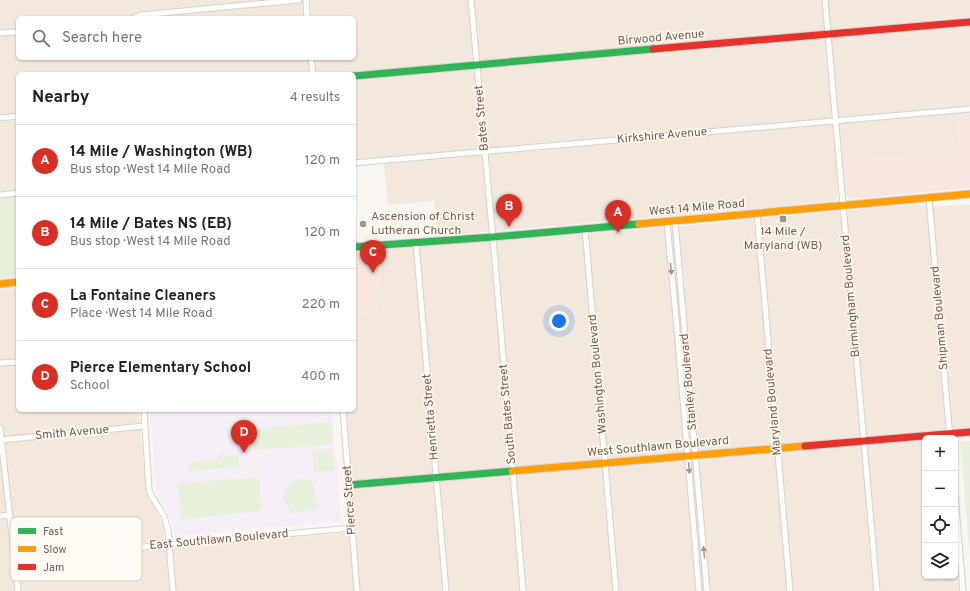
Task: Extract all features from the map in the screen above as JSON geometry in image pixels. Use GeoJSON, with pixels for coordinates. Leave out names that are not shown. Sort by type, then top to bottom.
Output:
{"type":"FeatureCollection","features":[{"type":"Feature","properties":{"kind":"street"},"geometry":{"type":"LineString","coordinates":[[138,16],[299,0]]}},
{"type":"Feature","properties":{"kind":"street"},"geometry":{"type":"LineString","coordinates":[[306,0],[308,16]]}},
{"type":"Feature","properties":{"kind":"street","name":"Bates Street"},"geometry":{"type":"LineString","coordinates":[[471,0],[493,237]]}},
{"type":"Feature","properties":{"kind":"street","name":"Birmingham Boulevard"},"geometry":{"type":"LineString","coordinates":[[825,0],[877,591]]}},
{"type":"Feature","properties":{"kind":"street","name":"Birwood Avenue"},"geometry":{"type":"LineString","coordinates":[[356,76],[970,22]]}},
{"type":"Feature","properties":{"kind":"street"},"geometry":{"type":"LineString","coordinates":[[0,34],[16,32]]}},
{"type":"Feature","properties":{"kind":"street"},"geometry":{"type":"LineString","coordinates":[[311,60],[313,72]]}},
{"type":"Feature","properties":{"kind":"street","name":"Kirkshire Avenue"},"geometry":{"type":"LineString","coordinates":[[356,163],[970,109]]}},
{"type":"Feature","properties":{"kind":"street"},"geometry":{"type":"LineString","coordinates":[[0,118],[16,116]]}},
{"type":"Feature","properties":{"kind":"street"},"geometry":{"type":"LineString","coordinates":[[0,195],[16,193]]}},
{"type":"Feature","properties":{"kind":"street","name":"West 14 Mile Road"},"geometry":{"type":"LineString","coordinates":[[356,247],[493,237],[970,194]]}},
{"type":"Feature","properties":{"kind":"street","name":"Shipman Boulevard"},"geometry":{"type":"LineString","coordinates":[[929,198],[950,435]]}},
{"type":"Feature","properties":{"kind":"street","name":"Maryland Boulevard"},"geometry":{"type":"LineString","coordinates":[[757,213],[790,591]]}},
{"type":"Feature","properties":{"kind":"street","name":"Stanley Boulevard"},"geometry":{"type":"LineString","coordinates":[[675,221],[686,340],[699,590]]}},
{"type":"Feature","properties":{"kind":"street","name":"Stanley Boulevard"},"geometry":{"type":"LineString","coordinates":[[667,222],[678,340],[707,590]]}},
{"type":"Feature","properties":{"kind":"street","name":"Washington Boulevard"},"geometry":{"type":"LineString","coordinates":[[585,229],[616,591]]}},
{"type":"Feature","properties":{"kind":"street","name":"South Bates Street"},"geometry":{"type":"LineString","coordinates":[[493,237],[522,591]]}},
{"type":"Feature","properties":{"kind":"street","name":"Henrietta Street"},"geometry":{"type":"LineString","coordinates":[[416,242],[446,591]]}},
{"type":"Feature","properties":{"kind":"street"},"geometry":{"type":"LineString","coordinates":[[0,284],[16,282]]}},
{"type":"Feature","properties":{"kind":"street"},"geometry":{"type":"LineString","coordinates":[[678,340],[686,340]]}},
{"type":"Feature","properties":{"kind":"street"},"geometry":{"type":"LineString","coordinates":[[0,364],[16,362]]}},
{"type":"Feature","properties":{"kind":"street"},"geometry":{"type":"LineString","coordinates":[[144,412],[149,489],[164,516],[168,530],[173,591]]}},
{"type":"Feature","properties":{"kind":"street","name":"Pierce Street"},"geometry":{"type":"LineString","coordinates":[[343,412],[357,591]]}},
{"type":"Feature","properties":{"kind":"street","name":"Smith Avenue"},"geometry":{"type":"LineString","coordinates":[[1,440],[145,426]]}},
{"type":"Feature","properties":{"kind":"street"},"geometry":{"type":"LineString","coordinates":[[0,428],[10,516],[0,516]]}},
{"type":"Feature","properties":{"kind":"street","name":"West Southlawn Boulevard"},"geometry":{"type":"LineString","coordinates":[[955,435],[970,432]]}},
{"type":"Feature","properties":{"kind":"street","name":"West Southlawn Boulevard"},"geometry":{"type":"LineString","coordinates":[[349,484],[777,448],[922,438]]}},
{"type":"Feature","properties":{"kind":"street"},"geometry":{"type":"LineString","coordinates":[[956,507],[963,591]]}},
{"type":"Feature","properties":{"kind":"street","name":"East Southlawn Boulevard"},"geometry":{"type":"LineString","coordinates":[[142,548],[352,528]]}},
{"type":"Feature","properties":{"kind":"street"},"geometry":{"type":"LineString","coordinates":[[17,581],[18,591]]}},
{"type":"Feature","properties":{"kind":"street"},"geometry":{"type":"LineString","coordinates":[[699,590],[707,590]]}},
{"type":"Feature","properties":{"kind":"shaded area"},"geometry":{"type":"Polygon","coordinates":[[[0,0],[970,0],[970,106],[956,108],[960,150],[836,161],[838,193],[837,198],[831,202],[437,236],[434,201],[388,205],[383,158],[356,160],[356,72],[16,72],[16,190],[0,191],[0,0]]]}},
{"type":"Feature","properties":{"kind":"shaded area"},"geometry":{"type":"Polygon","coordinates":[[[970,112],[970,188],[852,199],[848,197],[845,192],[841,160],[960,150],[957,113],[970,112]]]}},
{"type":"Feature","properties":{"kind":"shaded area"},"geometry":{"type":"Polygon","coordinates":[[[916,204],[923,206],[970,205],[970,428],[946,430],[946,435],[922,435],[922,579],[958,579],[958,569],[960,591],[0,591],[0,290],[16,288],[16,412],[139,412],[146,492],[160,518],[163,527],[165,549],[355,532],[346,412],[356,412],[356,316],[378,314],[376,291],[380,291],[377,250],[683,226],[916,204]]]}},
{"type":"Feature","properties":{"kind":"shaded area"},"geometry":{"type":"Polygon","coordinates":[[[377,250],[380,291],[376,291],[378,314],[356,316],[356,253],[377,250]]]}},
{"type":"Feature","properties":{"kind":"shaded area"},"geometry":{"type":"Polygon","coordinates":[[[150,412],[332,412],[341,521],[175,536],[173,526],[165,507],[157,496],[150,412]]]}},
{"type":"Feature","properties":{"kind":"green space"},"geometry":{"type":"Polygon","coordinates":[[[16,196],[16,277],[0,279],[0,198],[16,196]]]}},
{"type":"Feature","properties":{"kind":"green space"},"geometry":{"type":"Polygon","coordinates":[[[331,422],[333,444],[255,450],[253,429],[331,422]]]}},
{"type":"Feature","properties":{"kind":"green space"},"geometry":{"type":"Polygon","coordinates":[[[970,441],[970,557],[960,442],[970,441]]]}},
{"type":"Feature","properties":{"kind":"green space"},"geometry":{"type":"Polygon","coordinates":[[[333,449],[335,471],[314,472],[312,450],[333,449]]]}},
{"type":"Feature","properties":{"kind":"green space"},"geometry":{"type":"Polygon","coordinates":[[[221,452],[228,456],[238,454],[239,466],[189,471],[188,462],[217,459],[221,452]]]}},
{"type":"Feature","properties":{"kind":"green space"},"geometry":{"type":"Polygon","coordinates":[[[259,477],[261,511],[181,519],[178,484],[259,477]]]}},
{"type":"Feature","properties":{"kind":"green space"},"geometry":{"type":"Polygon","coordinates":[[[299,479],[305,479],[313,482],[317,509],[292,513],[285,503],[285,489],[292,482],[299,479]]]}},
{"type":"Feature","properties":{"kind":"traffic: fast"},"geometry":{"type":"LineString","coordinates":[[356,76],[653,49]]}},
{"type":"Feature","properties":{"kind":"traffic: fast"},"geometry":{"type":"LineString","coordinates":[[356,247],[493,237],[639,224]]}},
{"type":"Feature","properties":{"kind":"traffic: fast"},"geometry":{"type":"LineString","coordinates":[[349,485],[512,471]]}},
{"type":"Feature","properties":{"kind":"traffic: slow"},"geometry":{"type":"LineString","coordinates":[[639,224],[970,194]]}},
{"type":"Feature","properties":{"kind":"traffic: slow"},"geometry":{"type":"LineString","coordinates":[[0,284],[16,282]]}},
{"type":"Feature","properties":{"kind":"traffic: slow"},"geometry":{"type":"LineString","coordinates":[[512,471],[805,446]]}},
{"type":"Feature","properties":{"kind":"traffic: jam"},"geometry":{"type":"LineString","coordinates":[[653,49],[970,22]]}},
{"type":"Feature","properties":{"kind":"traffic: jam"},"geometry":{"type":"LineString","coordinates":[[805,446],[970,432]]}},
{"type":"Feature","properties":{"kind":"place","name":"14 Mile / Maryland (WB)"},"geometry":{"type":"Point","coordinates":[783,219]}},
{"type":"Feature","properties":{"kind":"place","name":"Ascension of Christ Lutheran Church"},"geometry":{"type":"Point","coordinates":[363,224]}},
{"type":"Feature","properties":{"kind":"place","name":"14 Mile / Bates NS (EB)"},"geometry":{"type":"Point","coordinates":[509,227]}},
{"type":"Feature","properties":{"kind":"place","name":"14 Mile / Washington (WB)"},"geometry":{"type":"Point","coordinates":[618,233]}},
{"type":"Feature","properties":{"kind":"place","name":"La Fontaine Cleaners"},"geometry":{"type":"Point","coordinates":[373,273]}},
{"type":"Feature","properties":{"kind":"place","name":"Pierce Elementary School"},"geometry":{"type":"Point","coordinates":[244,453]}}]}
